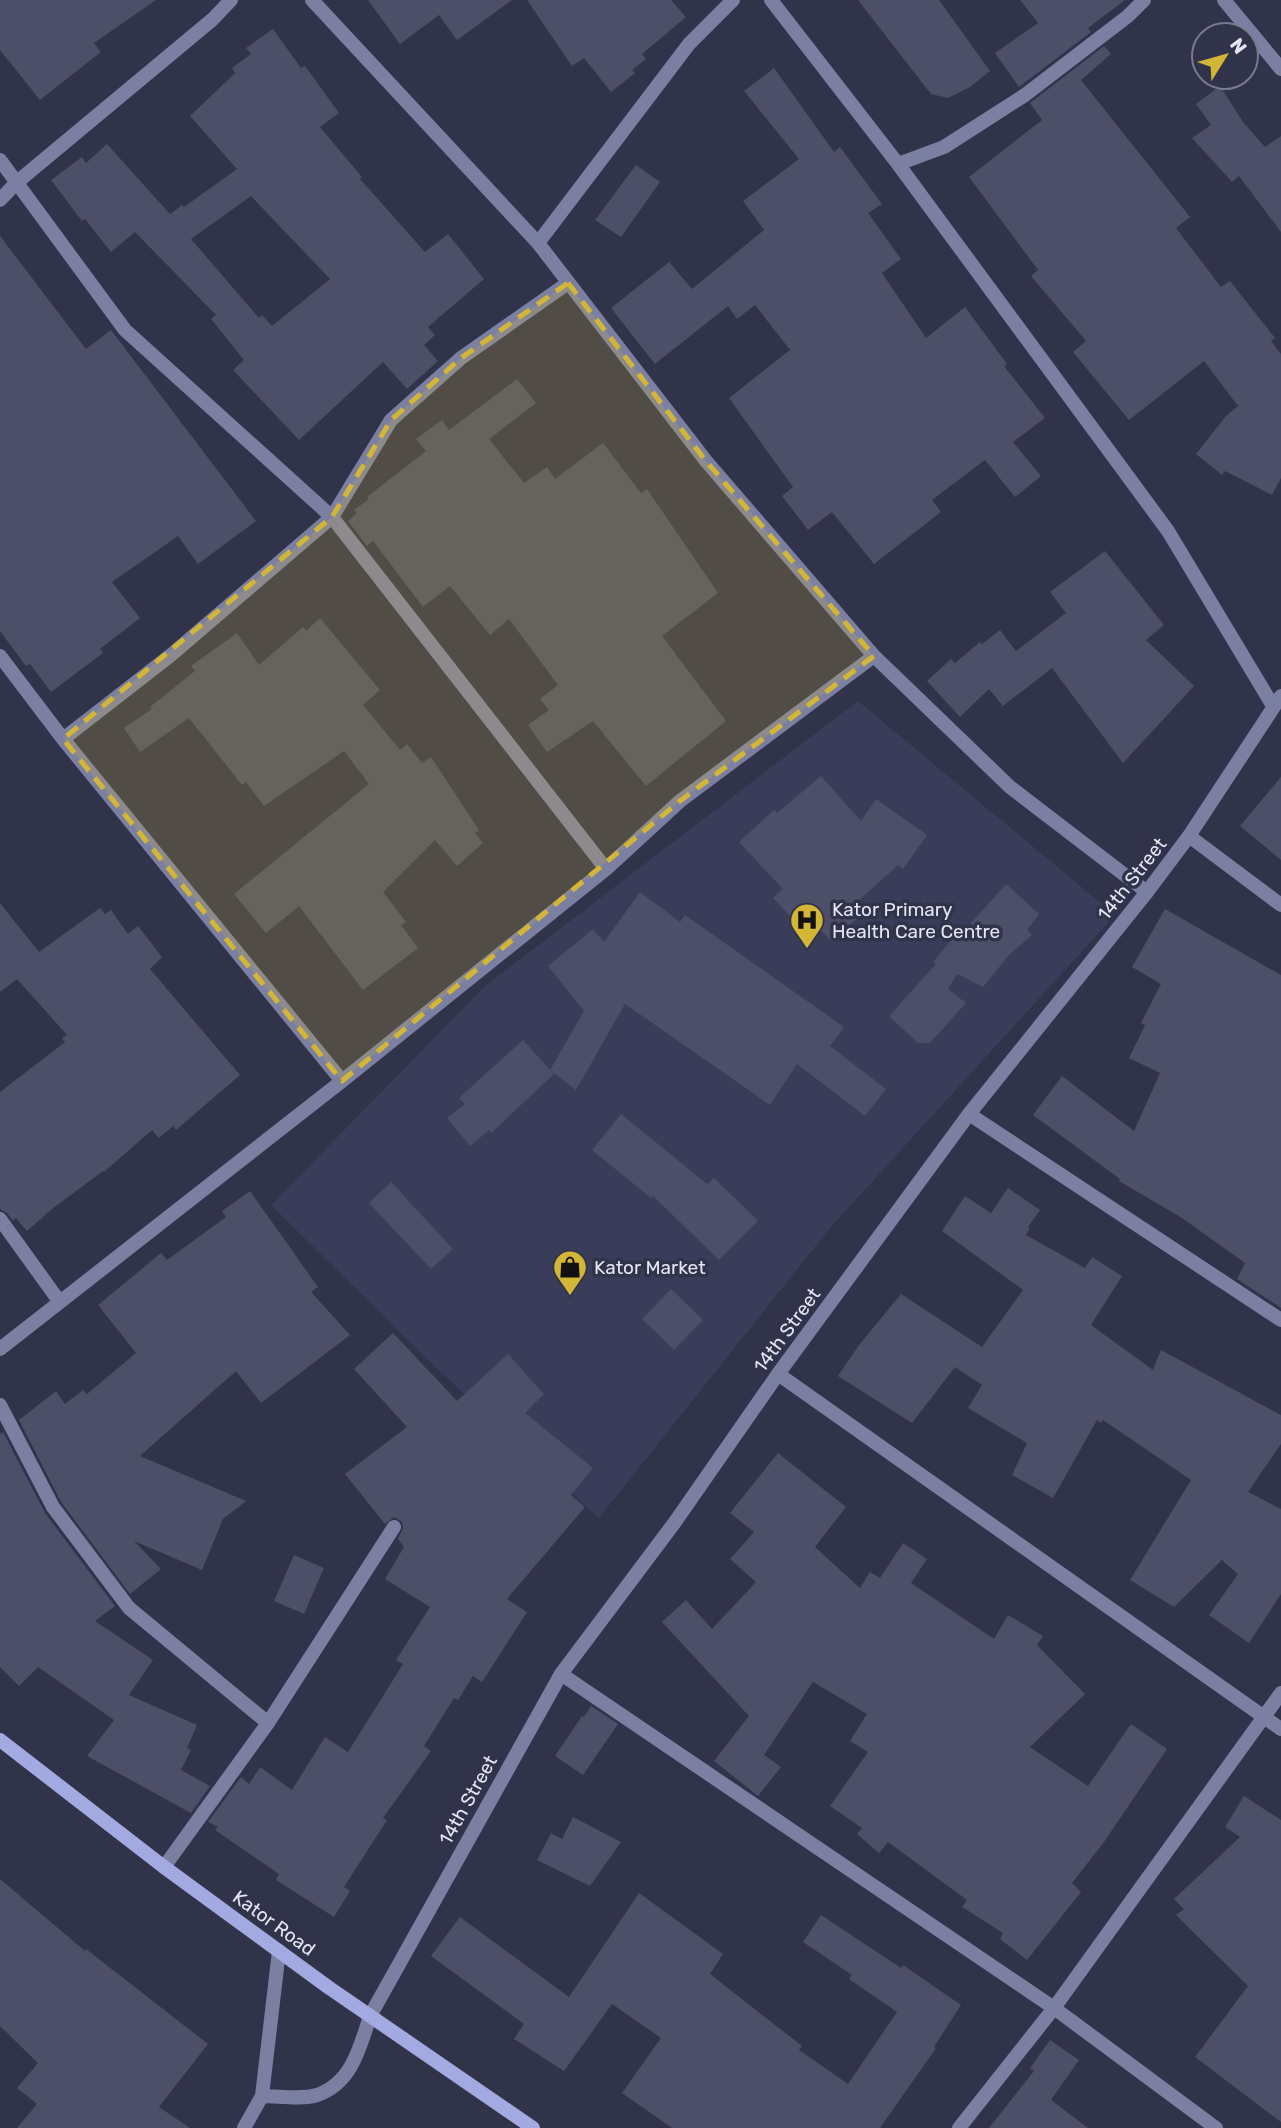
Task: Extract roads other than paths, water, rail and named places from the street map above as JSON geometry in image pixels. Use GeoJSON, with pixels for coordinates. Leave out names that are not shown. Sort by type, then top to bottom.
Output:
{"type":"FeatureCollection","features":[{"type":"Feature","properties":{"kind":"main road","name":"Kator Road"},"geometry":{"type":"LineString","coordinates":[[0,1740],[164,1867],[279,1951],[533,2128]]}},
{"type":"Feature","properties":{"kind":"street"},"geometry":{"type":"LineString","coordinates":[[0,200],[16,183],[213,19],[231,0]]}},
{"type":"Feature","properties":{"kind":"street"},"geometry":{"type":"LineString","coordinates":[[312,0],[538,243],[706,461],[874,656],[1010,787],[1147,892]]}},
{"type":"Feature","properties":{"kind":"street"},"geometry":{"type":"LineString","coordinates":[[538,243],[689,44],[733,0]]}},
{"type":"Feature","properties":{"kind":"street"},"geometry":{"type":"LineString","coordinates":[[771,0],[898,164],[1168,531],[1277,701]]}},
{"type":"Feature","properties":{"kind":"street"},"geometry":{"type":"LineString","coordinates":[[898,164],[943,147],[1025,95],[1128,16],[1144,0]]}},
{"type":"Feature","properties":{"kind":"street"},"geometry":{"type":"LineString","coordinates":[[1224,0],[1281,69]]}},
{"type":"Feature","properties":{"kind":"street"},"geometry":{"type":"LineString","coordinates":[[0,160],[125,330],[332,517],[606,869]]}},
{"type":"Feature","properties":{"kind":"street"},"geometry":{"type":"LineString","coordinates":[[63,739],[171,655],[332,517],[391,421],[461,358],[568,283]]}},
{"type":"Feature","properties":{"kind":"street"},"geometry":{"type":"LineString","coordinates":[[0,656],[63,739],[342,1081]]}},
{"type":"Feature","properties":{"kind":"street"},"geometry":{"type":"LineString","coordinates":[[0,1349],[342,1081],[606,869],[681,801],[874,656]]}},
{"type":"Feature","properties":{"kind":"street","name":"14th Street"},"geometry":{"type":"LineString","coordinates":[[262,2096],[316,2096],[335,2086],[348,2072],[358,2055],[370,2016],[561,1674],[675,1522],[778,1374],[970,1114],[1147,892],[1189,835],[1277,701]]}},
{"type":"Feature","properties":{"kind":"street"},"geometry":{"type":"LineString","coordinates":[[1189,835],[1281,905]]}},
{"type":"Feature","properties":{"kind":"street"},"geometry":{"type":"LineString","coordinates":[[970,1114],[1281,1320]]}},
{"type":"Feature","properties":{"kind":"street"},"geometry":{"type":"LineString","coordinates":[[0,1219],[59,1301]]}},
{"type":"Feature","properties":{"kind":"street"},"geometry":{"type":"LineString","coordinates":[[778,1374],[1281,1729]]}},
{"type":"Feature","properties":{"kind":"street"},"geometry":{"type":"LineString","coordinates":[[0,1405],[53,1507],[129,1608],[268,1723]]}},
{"type":"Feature","properties":{"kind":"street"},"geometry":{"type":"LineString","coordinates":[[164,1867],[268,1723],[394,1527]]}},
{"type":"Feature","properties":{"kind":"street"},"geometry":{"type":"LineString","coordinates":[[561,1674],[1054,2008],[1216,2128]]}},
{"type":"Feature","properties":{"kind":"street"},"geometry":{"type":"LineString","coordinates":[[959,2128],[1054,2008],[1281,1693]]}},
{"type":"Feature","properties":{"kind":"street"},"geometry":{"type":"LineString","coordinates":[[244,2128],[262,2096],[279,1951]]}},
{"type":"Feature","properties":{"kind":"place","name":"Kator Primary Health Care Centre"},"geometry":{"type":"Point","coordinates":[807,950]}},
{"type":"Feature","properties":{"kind":"place","name":"Kator Market"},"geometry":{"type":"Point","coordinates":[570,1297]}}]}
